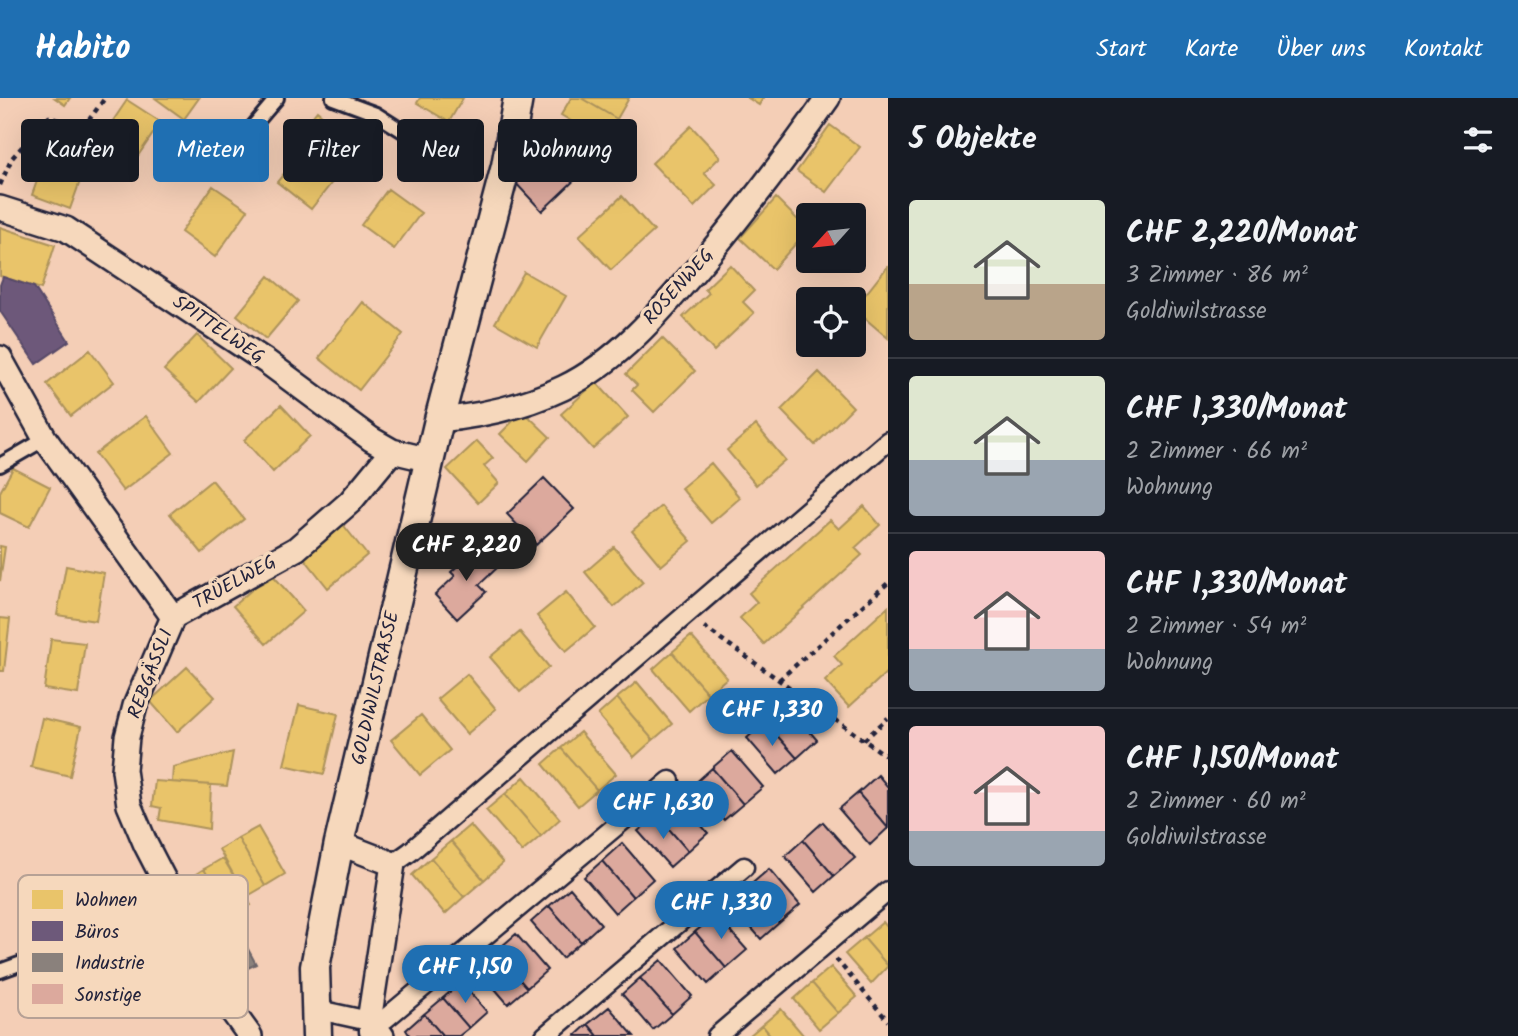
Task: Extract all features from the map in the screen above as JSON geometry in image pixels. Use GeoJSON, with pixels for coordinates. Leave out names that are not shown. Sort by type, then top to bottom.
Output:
{"type":"FeatureCollection","features":[{"type":"Feature","properties":{"kind":"street","name":"GOLDIWILSTRASSE"},"geometry":{"type":"LineString","coordinates":[[316,1023],[316,967],[339,843],[439,420],[504,175],[518,98]]}},
{"type":"Feature","properties":{"kind":"street","name":"ROSENWEG"},"geometry":{"type":"LineString","coordinates":[[439,420],[469,417],[532,400],[565,387],[594,369],[654,320],[773,178],[828,98]]}},
{"type":"Feature","properties":{"kind":"street","name":"SPITTELWEG"},"geometry":{"type":"LineString","coordinates":[[0,208],[66,229],[267,362],[392,451],[430,460]]}},
{"type":"Feature","properties":{"kind":"street","name":"TRÜELWEG"},"geometry":{"type":"LineString","coordinates":[[0,358],[45,439],[173,617],[296,549],[350,502],[392,451]]}},
{"type":"Feature","properties":{"kind":"street"},"geometry":{"type":"LineString","coordinates":[[373,1031],[393,864],[888,441]]}},
{"type":"Feature","properties":{"kind":"street","name":"REBGÄSSLI"},"geometry":{"type":"LineString","coordinates":[[162,875],[129,805],[124,770],[135,706],[173,617]]}},
{"type":"Feature","properties":{"kind":"street"},"geometry":{"type":"LineString","coordinates":[[373,1031],[670,781]]}},
{"type":"Feature","properties":{"kind":"street"},"geometry":{"type":"LineString","coordinates":[[339,843],[393,864]]}},
{"type":"Feature","properties":{"kind":"street"},"geometry":{"type":"LineString","coordinates":[[545,1036],[744,867]]}},
{"type":"Feature","properties":{"kind":"street"},"geometry":{"type":"LineString","coordinates":[[717,1036],[888,891]]}},
{"type":"Feature","properties":{"kind":"street","name":"REBGÄSSLI"},"geometry":{"type":"LineString","coordinates":[[237,1018],[250,1036]]}},
{"type":"Feature","properties":{"kind":"street"},"geometry":{"type":"LineString","coordinates":[[316,1023],[373,1031]]}},
{"type":"Feature","properties":{"kind":"lane"},"geometry":{"type":"LineString","coordinates":[[259,119],[277,98]]}},
{"type":"Feature","properties":{"kind":"lane"},"geometry":{"type":"LineString","coordinates":[[333,98],[376,114],[397,127]]}},
{"type":"Feature","properties":{"kind":"lane"},"geometry":{"type":"LineString","coordinates":[[0,465],[45,439]]}},
{"type":"Feature","properties":{"kind":"lane"},"geometry":{"type":"LineString","coordinates":[[0,971],[18,964]]}},
{"type":"Feature","properties":{"kind":"path"},"geometry":{"type":"LineString","coordinates":[[0,186],[12,158],[49,117],[83,128],[104,98]]}},
{"type":"Feature","properties":{"kind":"path"},"geometry":{"type":"LineString","coordinates":[[779,680],[888,583]]}},
{"type":"Feature","properties":{"kind":"path"},"geometry":{"type":"LineString","coordinates":[[686,615],[888,757]]}},
{"type":"Feature","properties":{"kind":"path"},"geometry":{"type":"LineString","coordinates":[[864,740],[888,718]]}},
{"type":"Feature","properties":{"kind":"path"},"geometry":{"type":"LineString","coordinates":[[825,945],[888,1021]]}},
{"type":"Feature","properties":{"kind":"building: Wohnen"},"geometry":{"type":"Polygon","coordinates":[[[55,98],[70,98],[65,105],[55,98]]]}},
{"type":"Feature","properties":{"kind":"building: Wohnen"},"geometry":{"type":"Polygon","coordinates":[[[155,98],[199,98],[184,119],[155,98]]]}},
{"type":"Feature","properties":{"kind":"building: Wohnen"},"geometry":{"type":"Polygon","coordinates":[[[420,98],[463,98],[451,119],[444,119],[417,103],[420,98]]]}},
{"type":"Feature","properties":{"kind":"building: Wohnen"},"geometry":{"type":"Polygon","coordinates":[[[571,98],[581,98],[617,119],[568,119],[561,115],[571,98]]]}},
{"type":"Feature","properties":{"kind":"building: Wohnen"},"geometry":{"type":"Polygon","coordinates":[[[581,98],[629,98],[617,119],[581,98]]]}},
{"type":"Feature","properties":{"kind":"building: Wohnen"},"geometry":{"type":"Polygon","coordinates":[[[748,98],[763,98],[759,105],[748,98]]]}},
{"type":"Feature","properties":{"kind":"building: Wohnen"},"geometry":{"type":"Polygon","coordinates":[[[127,100],[156,119],[153,119],[153,134],[139,154],[139,119],[114,119],[127,100]]]}},
{"type":"Feature","properties":{"kind":"building: Wohnen"},"geometry":{"type":"Polygon","coordinates":[[[317,111],[327,119],[311,119],[317,111]]]}},
{"type":"Feature","properties":{"kind":"building: Wohnen"},"geometry":{"type":"Polygon","coordinates":[[[830,125],[860,147],[826,192],[797,171],[830,125]]]}},
{"type":"Feature","properties":{"kind":"building: Wohnen"},"geometry":{"type":"Polygon","coordinates":[[[691,126],[720,157],[704,173],[716,185],[694,207],[652,163],[691,126]]]}},
{"type":"Feature","properties":{"kind":"building: Wohnen"},"geometry":{"type":"Polygon","coordinates":[[[283,175],[283,182],[332,182],[311,209],[277,182],[283,175]]]}},
{"type":"Feature","properties":{"kind":"building: Wohnen"},"geometry":{"type":"Polygon","coordinates":[[[37,182],[80,182],[70,209],[32,195],[37,182]]]}},
{"type":"Feature","properties":{"kind":"building: Wohnen"},"geometry":{"type":"Polygon","coordinates":[[[213,186],[248,210],[215,257],[181,232],[213,186]]]}},
{"type":"Feature","properties":{"kind":"building: Wohnen"},"geometry":{"type":"Polygon","coordinates":[[[388,189],[421,213],[394,249],[361,225],[388,189]]]}},
{"type":"Feature","properties":{"kind":"building: Wohnen"},"geometry":{"type":"Polygon","coordinates":[[[622,196],[654,231],[611,270],[579,236],[622,196]]]}},
{"type":"Feature","properties":{"kind":"building: Wohnen"},"geometry":{"type":"Polygon","coordinates":[[[776,198],[796,218],[796,243],[773,269],[740,238],[776,198]]]}},
{"type":"Feature","properties":{"kind":"building: Wohnen"},"geometry":{"type":"Polygon","coordinates":[[[0,227],[55,245],[41,289],[0,276],[0,227]]]}},
{"type":"Feature","properties":{"kind":"building: Wohnen"},"geometry":{"type":"Polygon","coordinates":[[[730,265],[754,291],[743,302],[754,313],[714,351],[683,317],[709,293],[705,289],[730,265]]]}},
{"type":"Feature","properties":{"kind":"building: Wohnen"},"geometry":{"type":"Polygon","coordinates":[[[888,266],[888,338],[866,319],[866,294],[888,266]]]}},
{"type":"Feature","properties":{"kind":"building: Wohnen"},"geometry":{"type":"Polygon","coordinates":[[[524,272],[566,296],[537,347],[495,323],[524,272]]]}},
{"type":"Feature","properties":{"kind":"building: Wohnen"},"geometry":{"type":"Polygon","coordinates":[[[269,276],[298,301],[266,339],[237,315],[269,276]]]}},
{"type":"Feature","properties":{"kind":"building: Wohnen"},"geometry":{"type":"Polygon","coordinates":[[[363,302],[403,334],[359,390],[319,358],[363,302]]]}},
{"type":"Feature","properties":{"kind":"building: Wohnen"},"geometry":{"type":"Polygon","coordinates":[[[197,335],[231,368],[199,402],[164,370],[197,335]]]}},
{"type":"Feature","properties":{"kind":"building: Wohnen"},"geometry":{"type":"Polygon","coordinates":[[[662,338],[695,371],[654,412],[632,390],[637,385],[626,374],[662,338]]]}},
{"type":"Feature","properties":{"kind":"building: Wohnen"},"geometry":{"type":"Polygon","coordinates":[[[90,350],[114,382],[71,416],[47,384],[90,350]]]}},
{"type":"Feature","properties":{"kind":"building: Wohnen"},"geometry":{"type":"Polygon","coordinates":[[[819,372],[853,407],[815,445],[781,410],[819,372]]]}},
{"type":"Feature","properties":{"kind":"building: Wohnen"},"geometry":{"type":"Polygon","coordinates":[[[596,382],[628,417],[593,449],[561,414],[596,382]]]}},
{"type":"Feature","properties":{"kind":"building: Wohnen"},"geometry":{"type":"Polygon","coordinates":[[[281,405],[310,436],[273,472],[244,440],[281,405]]]}},
{"type":"Feature","properties":{"kind":"building: Wohnen"},"geometry":{"type":"Polygon","coordinates":[[[523,411],[550,437],[528,461],[500,434],[523,411]]]}},
{"type":"Feature","properties":{"kind":"building: Wohnen"},"geometry":{"type":"Polygon","coordinates":[[[146,416],[173,453],[123,491],[95,454],[146,416]]]}},
{"type":"Feature","properties":{"kind":"building: Wohnen"},"geometry":{"type":"Polygon","coordinates":[[[756,425],[785,460],[756,485],[727,450],[756,425]]]}},
{"type":"Feature","properties":{"kind":"building: Wohnen"},"geometry":{"type":"Polygon","coordinates":[[[477,441],[493,458],[484,466],[499,483],[478,503],[447,469],[477,441]]]}},
{"type":"Feature","properties":{"kind":"building: Wohnen"},"geometry":{"type":"Polygon","coordinates":[[[711,463],[740,498],[711,523],[681,488],[711,463]]]}},
{"type":"Feature","properties":{"kind":"building: Wohnen"},"geometry":{"type":"Polygon","coordinates":[[[13,468],[50,487],[29,527],[0,513],[0,492],[13,468]]]}},
{"type":"Feature","properties":{"kind":"building: Wohnen"},"geometry":{"type":"Polygon","coordinates":[[[212,480],[244,519],[202,553],[170,514],[212,480]]]}},
{"type":"Feature","properties":{"kind":"building: Wohnen"},"geometry":{"type":"Polygon","coordinates":[[[661,506],[691,541],[661,566],[632,531],[661,506]]]}},
{"type":"Feature","properties":{"kind":"building: Wohnen"},"geometry":{"type":"Polygon","coordinates":[[[864,506],[880,525],[855,548],[862,555],[764,644],[740,618],[757,602],[749,593],[830,520],[839,529],[864,506]]]}},
{"type":"Feature","properties":{"kind":"building: Wohnen"},"geometry":{"type":"Polygon","coordinates":[[[341,522],[367,555],[328,588],[301,554],[341,522]]]}},
{"type":"Feature","properties":{"kind":"building: Wohnen"},"geometry":{"type":"Polygon","coordinates":[[[0,546],[5,547],[0,581],[0,546]]]}},
{"type":"Feature","properties":{"kind":"building: Wohnen"},"geometry":{"type":"Polygon","coordinates":[[[614,547],[643,582],[614,607],[585,572],[614,547]]]}},
{"type":"Feature","properties":{"kind":"building: Wohnen"},"geometry":{"type":"Polygon","coordinates":[[[66,566],[104,573],[96,621],[57,615],[66,566]]]}},
{"type":"Feature","properties":{"kind":"building: Wohnen"},"geometry":{"type":"Polygon","coordinates":[[[271,573],[304,611],[266,644],[233,606],[271,573]]]}},
{"type":"Feature","properties":{"kind":"building: Wohnen"},"geometry":{"type":"Polygon","coordinates":[[[566,592],[595,627],[566,651],[537,616],[566,592]]]}},
{"type":"Feature","properties":{"kind":"building: Wohnen"},"geometry":{"type":"Polygon","coordinates":[[[888,607],[888,671],[849,707],[825,681],[842,665],[834,656],[888,607]]]}},
{"type":"Feature","properties":{"kind":"building: Wohnen"},"geometry":{"type":"Polygon","coordinates":[[[0,618],[10,619],[4,671],[0,671],[0,618]]]}},
{"type":"Feature","properties":{"kind":"building: Wohnen"},"geometry":{"type":"Polygon","coordinates":[[[520,632],[549,667],[520,692],[490,657],[520,632]]]}},
{"type":"Feature","properties":{"kind":"building: Wohnen"},"geometry":{"type":"Polygon","coordinates":[[[691,636],[727,678],[708,694],[672,652],[691,636]]]}},
{"type":"Feature","properties":{"kind":"building: Wohnen"},"geometry":{"type":"Polygon","coordinates":[[[51,639],[85,643],[78,694],[44,689],[51,639]]]}},
{"type":"Feature","properties":{"kind":"building: Wohnen"},"geometry":{"type":"Polygon","coordinates":[[[672,652],[708,694],[689,711],[653,669],[672,652]]]}},
{"type":"Feature","properties":{"kind":"building: Wohnen"},"geometry":{"type":"Polygon","coordinates":[[[187,667],[215,697],[177,732],[150,701],[187,667]]]}},
{"type":"Feature","properties":{"kind":"building: Wohnen"},"geometry":{"type":"Polygon","coordinates":[[[467,674],[496,709],[467,734],[437,699],[467,674]]]}},
{"type":"Feature","properties":{"kind":"building: Wohnen"},"geometry":{"type":"Polygon","coordinates":[[[637,682],[672,724],[653,740],[617,698],[637,682]]]}},
{"type":"Feature","properties":{"kind":"building: Wohnen"},"geometry":{"type":"Polygon","coordinates":[[[617,698],[653,740],[634,757],[598,715],[617,698]]]}},
{"type":"Feature","properties":{"kind":"building: Wohnen"},"geometry":{"type":"Polygon","coordinates":[[[299,705],[338,714],[324,774],[284,765],[299,705]]]}},
{"type":"Feature","properties":{"kind":"building: Wohnen"},"geometry":{"type":"Polygon","coordinates":[[[421,715],[450,750],[420,775],[391,740],[421,715]]]}},
{"type":"Feature","properties":{"kind":"building: Wohnen"},"geometry":{"type":"Polygon","coordinates":[[[42,718],[81,727],[70,776],[31,767],[42,718]]]}},
{"type":"Feature","properties":{"kind":"building: Wohnen"},"geometry":{"type":"Polygon","coordinates":[[[580,732],[616,774],[597,790],[561,748],[580,732]]]}},
{"type":"Feature","properties":{"kind":"building: Wohnen"},"geometry":{"type":"Polygon","coordinates":[[[561,748],[597,790],[578,806],[543,764],[561,748]]]}},
{"type":"Feature","properties":{"kind":"building: Wohnen"},"geometry":{"type":"Polygon","coordinates":[[[233,752],[227,786],[172,782],[173,767],[233,752]]]}},
{"type":"Feature","properties":{"kind":"building: Wohnen"},"geometry":{"type":"Polygon","coordinates":[[[524,777],[560,819],[541,836],[505,794],[524,777]]]}},
{"type":"Feature","properties":{"kind":"building: Wohnen"},"geometry":{"type":"Polygon","coordinates":[[[155,781],[211,785],[209,829],[159,820],[161,808],[152,806],[155,781]]]}},
{"type":"Feature","properties":{"kind":"building: Wohnen"},"geometry":{"type":"Polygon","coordinates":[[[505,794],[541,836],[522,852],[486,810],[505,794]]]}},
{"type":"Feature","properties":{"kind":"building: Wohnen"},"geometry":{"type":"Polygon","coordinates":[[[470,825],[503,863],[484,880],[451,841],[470,825]]]}},
{"type":"Feature","properties":{"kind":"building: Wohnen"},"geometry":{"type":"Polygon","coordinates":[[[258,827],[285,874],[265,886],[238,838],[258,827]]]}},
{"type":"Feature","properties":{"kind":"building: Wohnen"},"geometry":{"type":"Polygon","coordinates":[[[238,838],[265,886],[248,896],[248,875],[234,875],[219,849],[238,838]]]}},
{"type":"Feature","properties":{"kind":"building: Wohnen"},"geometry":{"type":"Polygon","coordinates":[[[451,841],[484,880],[464,897],[431,858],[451,841]]]}},
{"type":"Feature","properties":{"kind":"building: Wohnen"},"geometry":{"type":"Polygon","coordinates":[[[223,858],[233,875],[207,875],[204,869],[223,858]]]}},
{"type":"Feature","properties":{"kind":"building: Wohnen"},"geometry":{"type":"Polygon","coordinates":[[[431,858],[464,897],[445,914],[412,875],[431,858]]]}},
{"type":"Feature","properties":{"kind":"building: Wohnen"},"geometry":{"type":"Polygon","coordinates":[[[204,869],[207,875],[194,875],[204,869]]]}},
{"type":"Feature","properties":{"kind":"building: Wohnen"},"geometry":{"type":"Polygon","coordinates":[[[883,922],[888,928],[888,966],[864,938],[883,922]]]}},
{"type":"Feature","properties":{"kind":"building: Wohnen"},"geometry":{"type":"Polygon","coordinates":[[[864,938],[888,966],[871,984],[845,954],[864,938]]]}},
{"type":"Feature","properties":{"kind":"building: Wohnen"},"geometry":{"type":"Polygon","coordinates":[[[831,967],[857,997],[838,1013],[812,983],[831,967]]]}},
{"type":"Feature","properties":{"kind":"building: Wohnen"},"geometry":{"type":"Polygon","coordinates":[[[812,983],[838,1013],[819,1029],[794,999],[812,983]]]}},
{"type":"Feature","properties":{"kind":"building: Wohnen"},"geometry":{"type":"Polygon","coordinates":[[[781,1009],[804,1036],[771,1036],[762,1025],[781,1009]]]}},
{"type":"Feature","properties":{"kind":"building: Wohnen"},"geometry":{"type":"Polygon","coordinates":[[[762,1025],[771,1036],[749,1036],[762,1025]]]}},
{"type":"Feature","properties":{"kind":"building: Büros"},"geometry":{"type":"Polygon","coordinates":[[[3,277],[34,287],[69,341],[36,364],[0,311],[0,285],[3,277]]]}},
{"type":"Feature","properties":{"kind":"building: Industrie"},"geometry":{"type":"Polygon","coordinates":[[[248,949],[256,964],[248,968],[248,949]]]}},
{"type":"Feature","properties":{"kind":"building: Sonstige"},"geometry":{"type":"Polygon","coordinates":[[[515,182],[573,182],[542,211],[515,182]]]}},
{"type":"Feature","properties":{"kind":"building: Sonstige"},"geometry":{"type":"Polygon","coordinates":[[[544,478],[574,509],[536,545],[507,514],[544,478]]]}},
{"type":"Feature","properties":{"kind":"building: Sonstige"},"geometry":{"type":"Polygon","coordinates":[[[478,547],[497,568],[479,585],[486,592],[457,619],[435,595],[455,576],[451,572],[478,547]]]}},
{"type":"Feature","properties":{"kind":"building: Sonstige"},"geometry":{"type":"Polygon","coordinates":[[[786,704],[817,740],[797,758],[765,722],[786,704]]]}},
{"type":"Feature","properties":{"kind":"building: Sonstige"},"geometry":{"type":"Polygon","coordinates":[[[765,722],[797,758],[778,774],[747,738],[765,722]]]}},
{"type":"Feature","properties":{"kind":"building: Sonstige"},"geometry":{"type":"Polygon","coordinates":[[[732,751],[763,787],[743,804],[712,768],[732,751]]]}},
{"type":"Feature","properties":{"kind":"building: Sonstige"},"geometry":{"type":"Polygon","coordinates":[[[712,768],[743,804],[724,820],[693,785],[712,768]]]}},
{"type":"Feature","properties":{"kind":"building: Sonstige"},"geometry":{"type":"Polygon","coordinates":[[[878,775],[888,787],[888,828],[858,793],[878,775]]]}},
{"type":"Feature","properties":{"kind":"building: Sonstige"},"geometry":{"type":"Polygon","coordinates":[[[858,793],[888,828],[870,845],[839,809],[858,793]]]}},
{"type":"Feature","properties":{"kind":"building: Sonstige"},"geometry":{"type":"Polygon","coordinates":[[[677,797],[708,833],[688,851],[657,815],[677,797]]]}},
{"type":"Feature","properties":{"kind":"building: Sonstige"},"geometry":{"type":"Polygon","coordinates":[[[657,815],[688,851],[670,867],[638,831],[657,815]]]}},
{"type":"Feature","properties":{"kind":"building: Sonstige"},"geometry":{"type":"Polygon","coordinates":[[[823,822],[855,858],[834,876],[803,840],[823,822]]]}},
{"type":"Feature","properties":{"kind":"building: Sonstige"},"geometry":{"type":"Polygon","coordinates":[[[803,840],[834,876],[816,892],[785,856],[803,840]]]}},
{"type":"Feature","properties":{"kind":"building: Sonstige"},"geometry":{"type":"Polygon","coordinates":[[[622,843],[653,879],[633,897],[602,861],[622,843]]]}},
{"type":"Feature","properties":{"kind":"building: Sonstige"},"geometry":{"type":"Polygon","coordinates":[[[602,861],[633,897],[615,913],[584,877],[602,861]]]}},
{"type":"Feature","properties":{"kind":"building: Sonstige"},"geometry":{"type":"Polygon","coordinates":[[[769,869],[800,905],[779,923],[748,887],[769,869]]]}},
{"type":"Feature","properties":{"kind":"building: Sonstige"},"geometry":{"type":"Polygon","coordinates":[[[748,887],[779,923],[761,939],[730,903],[748,887]]]}},
{"type":"Feature","properties":{"kind":"building: Sonstige"},"geometry":{"type":"Polygon","coordinates":[[[570,888],[601,924],[581,942],[549,906],[570,888]]]}},
{"type":"Feature","properties":{"kind":"building: Sonstige"},"geometry":{"type":"Polygon","coordinates":[[[549,906],[581,942],[562,958],[531,922],[549,906]]]}},
{"type":"Feature","properties":{"kind":"building: Sonstige"},"geometry":{"type":"Polygon","coordinates":[[[716,915],[747,950],[726,968],[695,932],[716,915]]]}},
{"type":"Feature","properties":{"kind":"building: Sonstige"},"geometry":{"type":"Polygon","coordinates":[[[695,932],[726,968],[708,984],[677,948],[695,932]]]}},
{"type":"Feature","properties":{"kind":"building: Sonstige"},"geometry":{"type":"Polygon","coordinates":[[[516,934],[547,970],[527,988],[495,952],[516,934]]]}},
{"type":"Feature","properties":{"kind":"building: Sonstige"},"geometry":{"type":"Polygon","coordinates":[[[495,952],[527,988],[508,1004],[477,968],[495,952]]]}},
{"type":"Feature","properties":{"kind":"building: Sonstige"},"geometry":{"type":"Polygon","coordinates":[[[661,960],[692,996],[672,1014],[640,978],[661,960]]]}},
{"type":"Feature","properties":{"kind":"building: Sonstige"},"geometry":{"type":"Polygon","coordinates":[[[640,978],[672,1014],[653,1030],[622,994],[640,978]]]}},
{"type":"Feature","properties":{"kind":"building: Sonstige"},"geometry":{"type":"Polygon","coordinates":[[[461,982],[487,1012],[469,1028],[443,998],[461,982]]]}},
{"type":"Feature","properties":{"kind":"building: Sonstige"},"geometry":{"type":"Polygon","coordinates":[[[443,998],[469,1028],[459,1036],[443,1036],[424,1014],[443,998]]]}},
{"type":"Feature","properties":{"kind":"building: Sonstige"},"geometry":{"type":"Polygon","coordinates":[[[609,1007],[634,1036],[598,1036],[588,1024],[609,1007]]]}},
{"type":"Feature","properties":{"kind":"building: Sonstige"},"geometry":{"type":"Polygon","coordinates":[[[424,1014],[443,1036],[410,1036],[406,1030],[424,1014]]]}},
{"type":"Feature","properties":{"kind":"building: Sonstige"},"geometry":{"type":"Polygon","coordinates":[[[588,1024],[598,1036],[575,1036],[588,1024]]]}}]}
